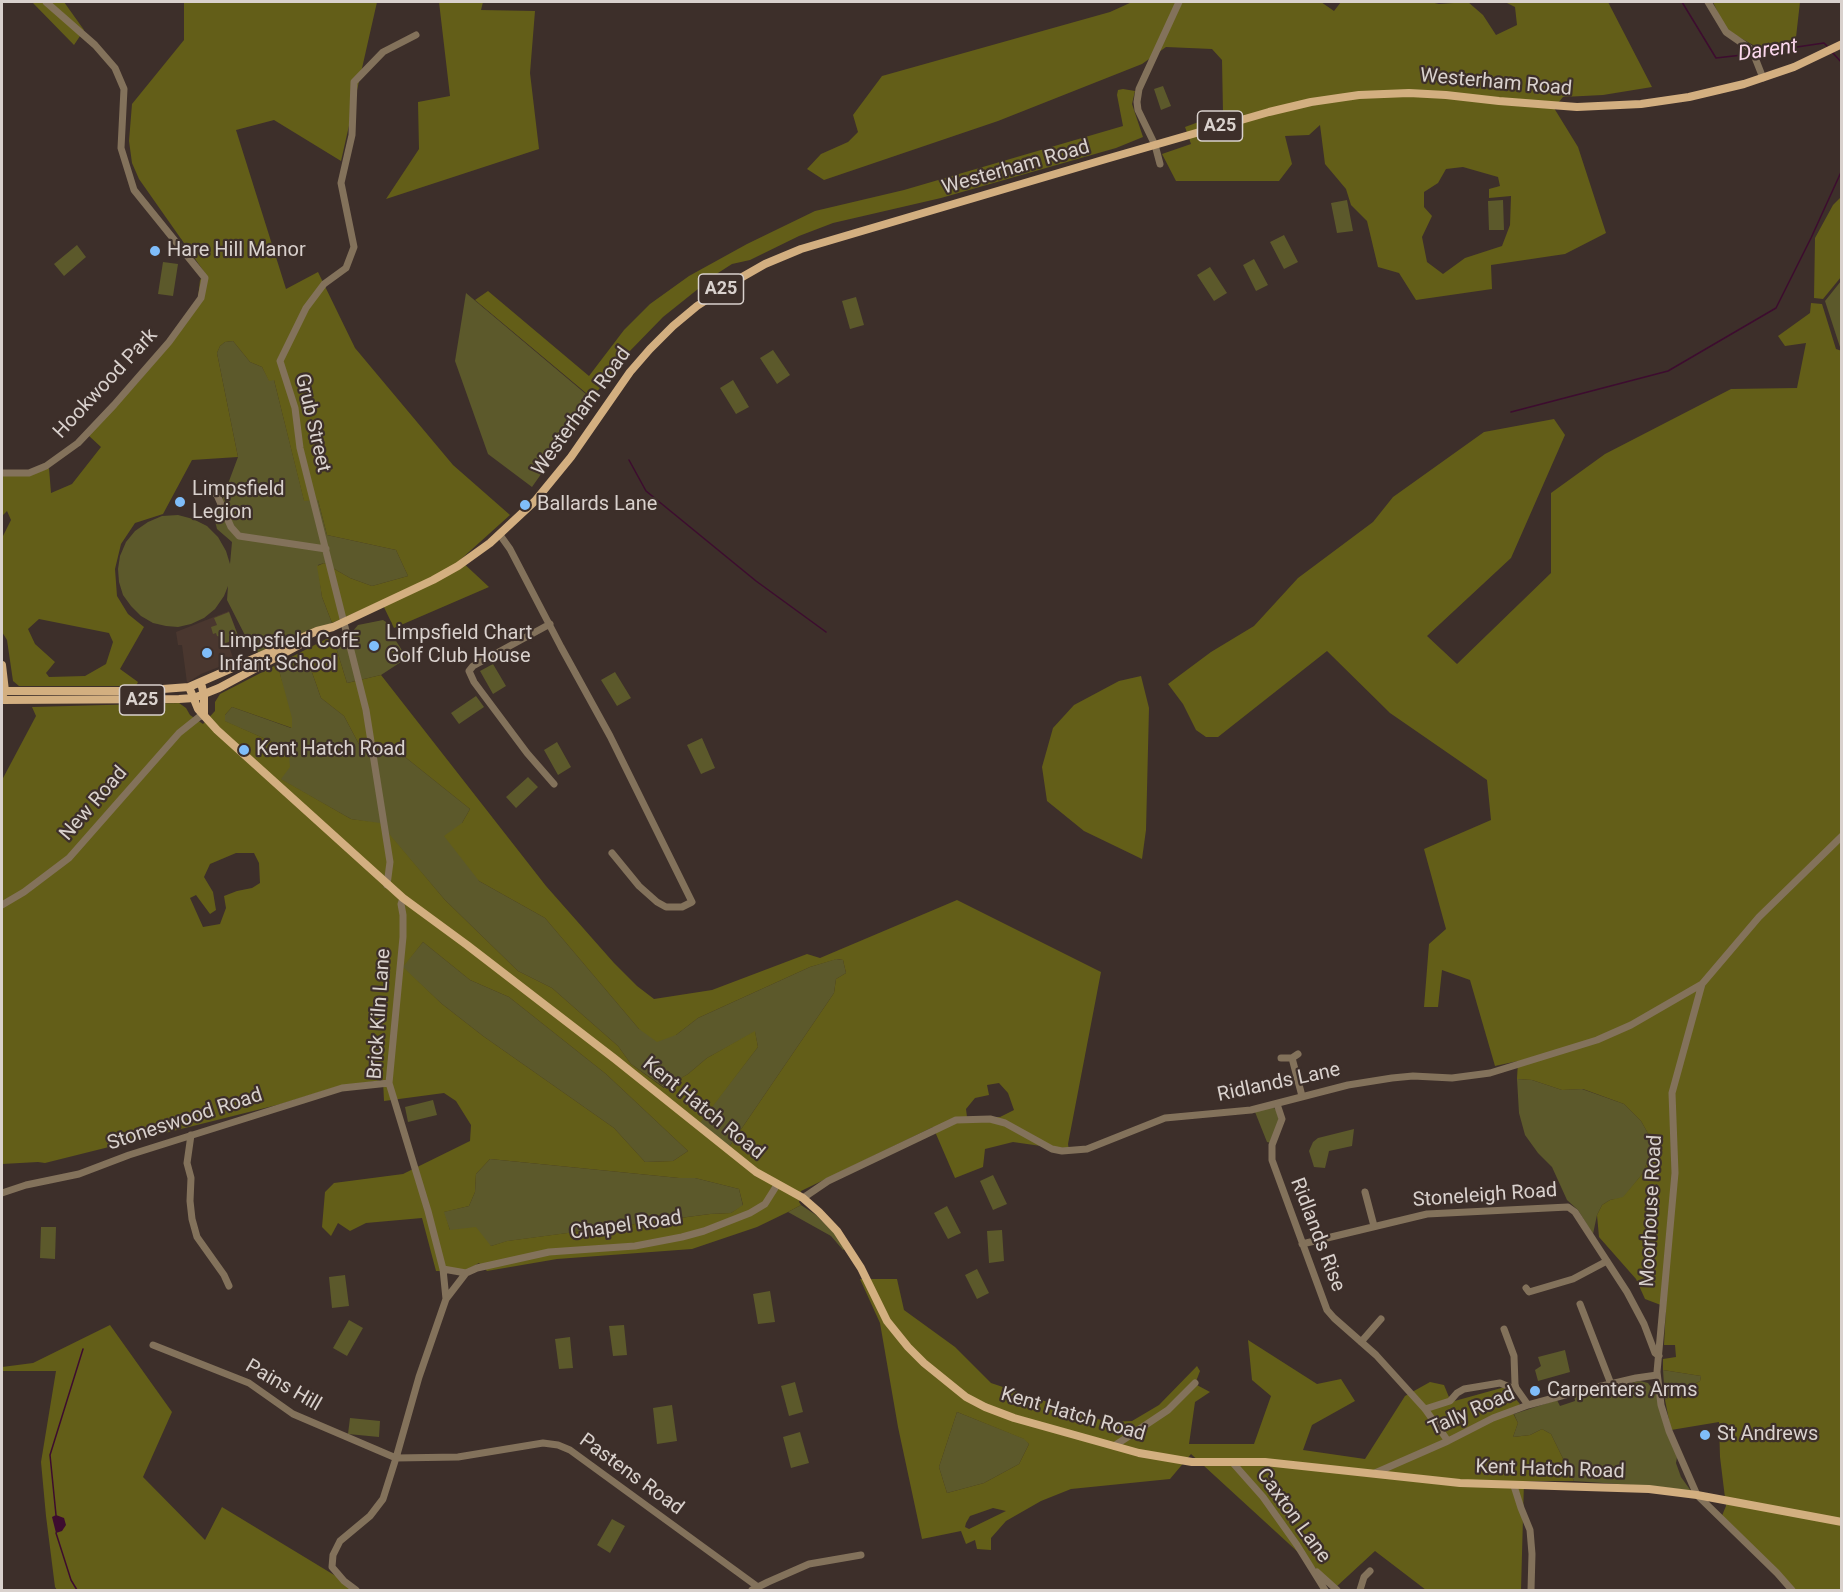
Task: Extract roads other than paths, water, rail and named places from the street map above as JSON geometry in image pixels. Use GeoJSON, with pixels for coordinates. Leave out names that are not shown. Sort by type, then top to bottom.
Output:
{"type":"FeatureCollection","features":[{"type":"Feature","properties":{"kind":"main road","name":"Westerham Road"},"geometry":{"type":"LineString","coordinates":[[194,698],[204,695],[333,627],[412,591],[477,553],[500,535],[546,489],[571,457],[620,385],[650,349],[697,306],[736,280],[779,258],[818,243],[1286,107],[1346,96],[1384,93],[1420,93],[1538,104],[1609,106],[1681,98],[1725,89],[1794,67],[1834,48]]}},
{"type":"Feature","properties":{"kind":"main road","name":"Westerham Road"},"geometry":{"type":"LineString","coordinates":[[2,694],[136,691],[195,686],[317,631],[333,627]]}},
{"type":"Feature","properties":{"kind":"main road"},"geometry":{"type":"LineString","coordinates":[[2,665],[2,694]]}},
{"type":"Feature","properties":{"kind":"main road","name":"Kent Hatch Road"},"geometry":{"type":"LineString","coordinates":[[195,686],[196,706],[217,730],[402,898],[615,1059],[756,1172],[803,1198],[819,1212],[837,1231],[861,1268],[888,1321],[908,1347],[924,1363],[966,1396],[985,1407],[1014,1418],[1139,1453],[1192,1462],[1266,1462],[1460,1484],[1649,1489],[1697,1495],[1842,1522]]}},
{"type":"Feature","properties":{"kind":"main road"},"geometry":{"type":"LineString","coordinates":[[195,686],[204,695],[204,715]]}},
{"type":"Feature","properties":{"kind":"main road","name":"A25"},"geometry":{"type":"LineString","coordinates":[[2,694],[194,698]]}},
{"type":"Feature","properties":{"kind":"street","name":"Hookwood Park"},"geometry":{"type":"LineString","coordinates":[[2,473],[29,473],[46,466],[78,443],[169,342],[203,295],[205,278],[134,190],[121,148],[124,89],[115,68],[95,45],[46,2]]}},
{"type":"Feature","properties":{"kind":"street"},"geometry":{"type":"LineString","coordinates":[[1160,164],[1155,145],[1138,110],[1137,102],[1139,89],[1179,2]]}},
{"type":"Feature","properties":{"kind":"street"},"geometry":{"type":"LineString","coordinates":[[1708,2],[1726,32],[1752,50],[1763,78]]}},
{"type":"Feature","properties":{"kind":"street","name":"Grub Street"},"geometry":{"type":"LineString","coordinates":[[387,885],[390,862],[366,710],[300,448],[295,408],[280,361],[306,308],[324,284],[346,268],[354,247],[341,183],[352,135],[354,82],[382,52],[416,36]]}},
{"type":"Feature","properties":{"kind":"street"},"geometry":{"type":"LineString","coordinates":[[211,490],[217,495],[231,526],[239,536],[326,549]]}},
{"type":"Feature","properties":{"kind":"street"},"geometry":{"type":"LineString","coordinates":[[500,535],[510,549],[614,744],[692,902],[682,907],[666,907],[657,902],[639,886],[612,853]]}},
{"type":"Feature","properties":{"kind":"street"},"geometry":{"type":"LineString","coordinates":[[550,624],[473,666],[469,671],[474,682],[526,753],[554,784]]}},
{"type":"Feature","properties":{"kind":"street","name":"New Road"},"geometry":{"type":"LineString","coordinates":[[2,906],[69,858],[179,733],[204,715]]}},
{"type":"Feature","properties":{"kind":"street","name":"Moorhouse Road"},"geometry":{"type":"LineString","coordinates":[[1697,1495],[1667,1425],[1658,1390],[1657,1376],[1675,1173],[1672,1093],[1702,984],[1759,917],[1842,836]]}},
{"type":"Feature","properties":{"kind":"street","name":"Brick Kiln Lane"},"geometry":{"type":"LineString","coordinates":[[402,898],[403,937],[389,1083],[428,1211],[442,1269]]}},
{"type":"Feature","properties":{"kind":"street","name":"Ridlands Lane"},"geometry":{"type":"LineString","coordinates":[[803,1198],[828,1180],[956,1120],[990,1119],[1052,1149],[1062,1151],[1087,1149],[1165,1118],[1226,1113],[1277,1104],[1348,1085],[1392,1078],[1413,1076],[1452,1078],[1490,1073],[1597,1040],[1631,1025],[1702,984]]}},
{"type":"Feature","properties":{"kind":"street"},"geometry":{"type":"LineString","coordinates":[[1281,1058],[1295,1056],[1302,1096]]}},
{"type":"Feature","properties":{"kind":"street","name":"Stoneswood Road"},"geometry":{"type":"LineString","coordinates":[[2,1193],[26,1185],[80,1174],[126,1156],[342,1088],[389,1083]]}},
{"type":"Feature","properties":{"kind":"street","name":"Ridlands Rise"},"geometry":{"type":"LineString","coordinates":[[1277,1104],[1282,1119],[1272,1145],[1272,1160],[1327,1310],[1376,1355],[1425,1409],[1448,1441]]}},
{"type":"Feature","properties":{"kind":"street"},"geometry":{"type":"LineString","coordinates":[[191,1135],[187,1163],[191,1178],[190,1201],[197,1237],[224,1275],[229,1286]]}},
{"type":"Feature","properties":{"kind":"street","name":"Chapel Road"},"geometry":{"type":"LineString","coordinates":[[466,1274],[477,1268],[549,1252],[635,1246],[704,1231],[750,1213],[765,1204],[777,1185]]}},
{"type":"Feature","properties":{"kind":"street"},"geometry":{"type":"LineString","coordinates":[[1365,1192],[1374,1226]]}},
{"type":"Feature","properties":{"kind":"street","name":"Stoneleigh Road"},"geometry":{"type":"LineString","coordinates":[[1302,1244],[1439,1212],[1568,1207],[1575,1212],[1636,1308],[1655,1353],[1659,1356]]}},
{"type":"Feature","properties":{"kind":"street"},"geometry":{"type":"LineString","coordinates":[[1526,1288],[1529,1292],[1573,1279],[1607,1262]]}},
{"type":"Feature","properties":{"kind":"street"},"geometry":{"type":"LineString","coordinates":[[356,1590],[344,1581],[332,1567],[333,1555],[340,1541],[370,1516],[383,1499],[418,1377],[446,1299],[466,1274],[442,1269],[446,1299]]}},
{"type":"Feature","properties":{"kind":"street"},"geometry":{"type":"LineString","coordinates":[[1580,1304],[1611,1384]]}},
{"type":"Feature","properties":{"kind":"street"},"geometry":{"type":"LineString","coordinates":[[1361,1342],[1381,1319]]}},
{"type":"Feature","properties":{"kind":"street"},"geometry":{"type":"LineString","coordinates":[[1504,1329],[1514,1356],[1516,1388],[1528,1405]]}},
{"type":"Feature","properties":{"kind":"street","name":"Pains Hill"},"geometry":{"type":"LineString","coordinates":[[153,1345],[249,1383],[293,1414],[396,1458]]}},
{"type":"Feature","properties":{"kind":"street","name":"Tally Road"},"geometry":{"type":"LineString","coordinates":[[1375,1473],[1494,1418],[1528,1405],[1636,1378],[1657,1376]]}},
{"type":"Feature","properties":{"kind":"street"},"geometry":{"type":"LineString","coordinates":[[1425,1409],[1450,1401],[1464,1389],[1515,1380]]}},
{"type":"Feature","properties":{"kind":"street"},"geometry":{"type":"LineString","coordinates":[[1114,1446],[1168,1410],[1195,1383]]}},
{"type":"Feature","properties":{"kind":"street"},"geometry":{"type":"LineString","coordinates":[[1500,1383],[1512,1389],[1516,1388]]}},
{"type":"Feature","properties":{"kind":"street","name":"Pastens Road"},"geometry":{"type":"LineString","coordinates":[[396,1458],[458,1457],[543,1443],[558,1444],[570,1450],[755,1589]]}},
{"type":"Feature","properties":{"kind":"street","name":"Caxton Lane"},"geometry":{"type":"LineString","coordinates":[[1232,1462],[1263,1497],[1325,1590]]}},
{"type":"Feature","properties":{"kind":"street"},"geometry":{"type":"LineString","coordinates":[[1514,1486],[1530,1530],[1531,1590]]}},
{"type":"Feature","properties":{"kind":"street"},"geometry":{"type":"LineString","coordinates":[[1697,1495],[1792,1590]]}},
{"type":"Feature","properties":{"kind":"street"},"geometry":{"type":"LineString","coordinates":[[755,1589],[809,1564],[861,1555]]}},
{"type":"Feature","properties":{"kind":"street"},"geometry":{"type":"LineString","coordinates":[[1310,1566],[1338,1590]]}},
{"type":"Feature","properties":{"kind":"street"},"geometry":{"type":"LineString","coordinates":[[1360,1590],[1364,1576],[1370,1571]]}},
{"type":"Feature","properties":{"kind":"waterway","name":"Darent"},"geometry":{"type":"LineString","coordinates":[[1682,2],[1716,58],[1751,54]]}},
{"type":"Feature","properties":{"kind":"waterway","name":"Darent"},"geometry":{"type":"LineString","coordinates":[[1756,53],[1824,43],[1827,46]]}},
{"type":"Feature","properties":{"kind":"waterway","name":"Darent"},"geometry":{"type":"LineString","coordinates":[[1832,52],[1842,63]]}},
{"type":"Feature","properties":{"kind":"waterway"},"geometry":{"type":"LineString","coordinates":[[1511,412],[1668,371],[1776,308],[1842,170]]}},
{"type":"Feature","properties":{"kind":"waterway"},"geometry":{"type":"LineString","coordinates":[[629,460],[646,491],[756,581],[826,632]]}},
{"type":"Feature","properties":{"kind":"waterway"},"geometry":{"type":"LineString","coordinates":[[56,1515],[50,1455],[83,1349]]}},
{"type":"Feature","properties":{"kind":"waterway"},"geometry":{"type":"LineString","coordinates":[[56,1533],[71,1580],[77,1590]]}},
{"type":"Feature","properties":{"kind":"place","name":"Hare Hill Manor"},"geometry":{"type":"Point","coordinates":[155,251]}},
{"type":"Feature","properties":{"kind":"place","name":"Limpsfield Legion"},"geometry":{"type":"Point","coordinates":[180,502]}},
{"type":"Feature","properties":{"kind":"place","name":"Ballards Lane"},"geometry":{"type":"Point","coordinates":[525,505]}},
{"type":"Feature","properties":{"kind":"place","name":"Limpsfield Chart Golf Club House"},"geometry":{"type":"Point","coordinates":[374,646]}},
{"type":"Feature","properties":{"kind":"place","name":"Limpsfield CofE Infant School"},"geometry":{"type":"Point","coordinates":[207,653]}},
{"type":"Feature","properties":{"kind":"place","name":"Kent Hatch Road"},"geometry":{"type":"Point","coordinates":[244,750]}},
{"type":"Feature","properties":{"kind":"place","name":"Carpenters Arms"},"geometry":{"type":"Point","coordinates":[1535,1391]}},
{"type":"Feature","properties":{"kind":"place","name":"St Andrews"},"geometry":{"type":"Point","coordinates":[1705,1435]}}]}
